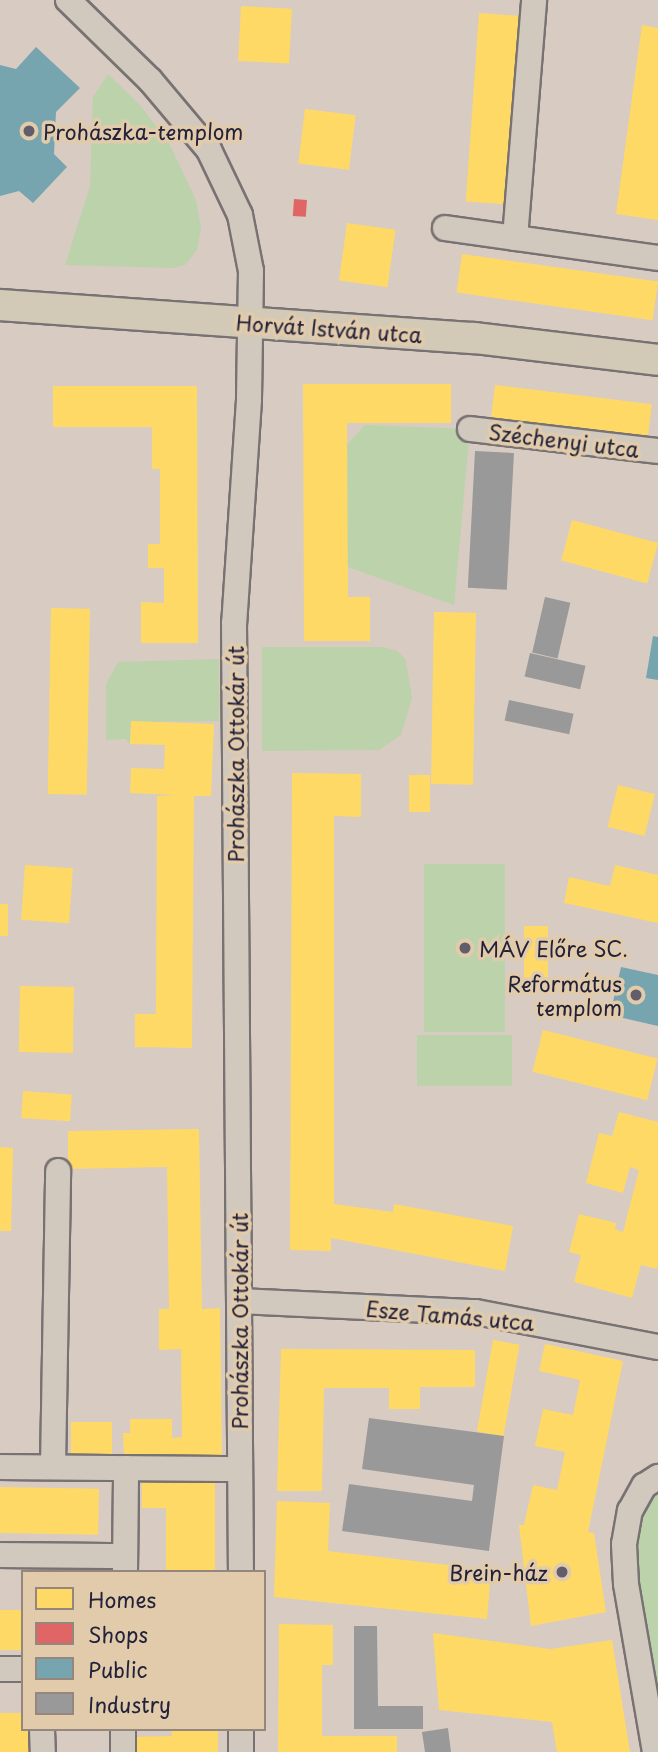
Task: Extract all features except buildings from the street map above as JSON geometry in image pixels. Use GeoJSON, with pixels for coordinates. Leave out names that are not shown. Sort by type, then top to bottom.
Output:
{"type":"FeatureCollection","features":[{"type":"Feature","properties":{"kind":"main road","name":"Horvát István utca"},"geometry":{"type":"LineString","coordinates":[[0,305],[474,338],[658,360]]}},
{"type":"Feature","properties":{"kind":"street","name":"Prohászka Ottokár út"},"geometry":{"type":"LineString","coordinates":[[68,0],[149,80],[209,150],[230,189],[247,236],[251,322],[234,623],[241,1570]]}},
{"type":"Feature","properties":{"kind":"street"},"geometry":{"type":"LineString","coordinates":[[515,238],[534,0]]}},
{"type":"Feature","properties":{"kind":"street"},"geometry":{"type":"LineString","coordinates":[[445,228],[658,258]]}},
{"type":"Feature","properties":{"kind":"street","name":"Széchenyi utca"},"geometry":{"type":"LineString","coordinates":[[470,429],[658,451]]}},
{"type":"Feature","properties":{"kind":"street"},"geometry":{"type":"LineString","coordinates":[[53,1467],[58,1171]]}},
{"type":"Feature","properties":{"kind":"street","name":"Esze Tamás utca"},"geometry":{"type":"LineString","coordinates":[[239,1301],[476,1312],[658,1347]]}},
{"type":"Feature","properties":{"kind":"street"},"geometry":{"type":"LineString","coordinates":[[0,1467],[240,1469]]}},
{"type":"Feature","properties":{"kind":"street"},"geometry":{"type":"LineString","coordinates":[[0,1555],[125,1564],[126,1468]]}},
{"type":"Feature","properties":{"kind":"street"},"geometry":{"type":"LineString","coordinates":[[655,1752],[626,1584],[624,1544],[630,1511],[644,1486],[658,1477]]}},
{"type":"Feature","properties":{"kind":"street"},"geometry":{"type":"LineString","coordinates":[[0,1669],[21,1669]]}},
{"type":"Feature","properties":{"kind":"street"},"geometry":{"type":"LineString","coordinates":[[42,1731],[43,1752]]}},
{"type":"Feature","properties":{"kind":"street"},"geometry":{"type":"LineString","coordinates":[[123,1752],[124,1731]]}},
{"type":"Feature","properties":{"kind":"street"},"geometry":{"type":"LineString","coordinates":[[241,1731],[241,1752]]}},
{"type":"Feature","properties":{"kind":"green space"},"geometry":{"type":"Polygon","coordinates":[[[108,74],[141,106],[170,145],[196,200],[201,228],[197,250],[185,265],[173,268],[65,265],[90,186],[93,97],[108,74]]]}},
{"type":"Feature","properties":{"kind":"green space"},"geometry":{"type":"Polygon","coordinates":[[[365,425],[470,429],[454,605],[348,567],[343,554],[343,449],[365,425]]]}},
{"type":"Feature","properties":{"kind":"green space"},"geometry":{"type":"Polygon","coordinates":[[[262,647],[382,647],[397,651],[406,660],[412,698],[401,735],[379,750],[262,751],[262,647]]]}},
{"type":"Feature","properties":{"kind":"green space"},"geometry":{"type":"Polygon","coordinates":[[[219,659],[219,721],[131,722],[130,744],[126,739],[106,740],[106,684],[118,662],[219,659]]]}},
{"type":"Feature","properties":{"kind":"green space","name":"MÁV Előre SC."},"geometry":{"type":"Polygon","coordinates":[[[424,864],[505,864],[505,1032],[424,1032],[424,864]]]}},
{"type":"Feature","properties":{"kind":"green space"},"geometry":{"type":"Polygon","coordinates":[[[417,1035],[512,1035],[512,1086],[417,1086],[417,1035]]]}},
{"type":"Feature","properties":{"kind":"green space"},"geometry":{"type":"Polygon","coordinates":[[[658,1493],[658,1694],[639,1587],[636,1526],[643,1506],[658,1493]]]}},
{"type":"Feature","properties":{"kind":"place","name":"Prohászka-templom"},"geometry":{"type":"Point","coordinates":[29,131]}},
{"type":"Feature","properties":{"kind":"place","name":"MÁV Előre SC."},"geometry":{"type":"Point","coordinates":[465,948]}},
{"type":"Feature","properties":{"kind":"place","name":"Református templom"},"geometry":{"type":"Point","coordinates":[636,995]}},
{"type":"Feature","properties":{"kind":"place","name":"Brein-ház"},"geometry":{"type":"Point","coordinates":[562,1572]}}]}
